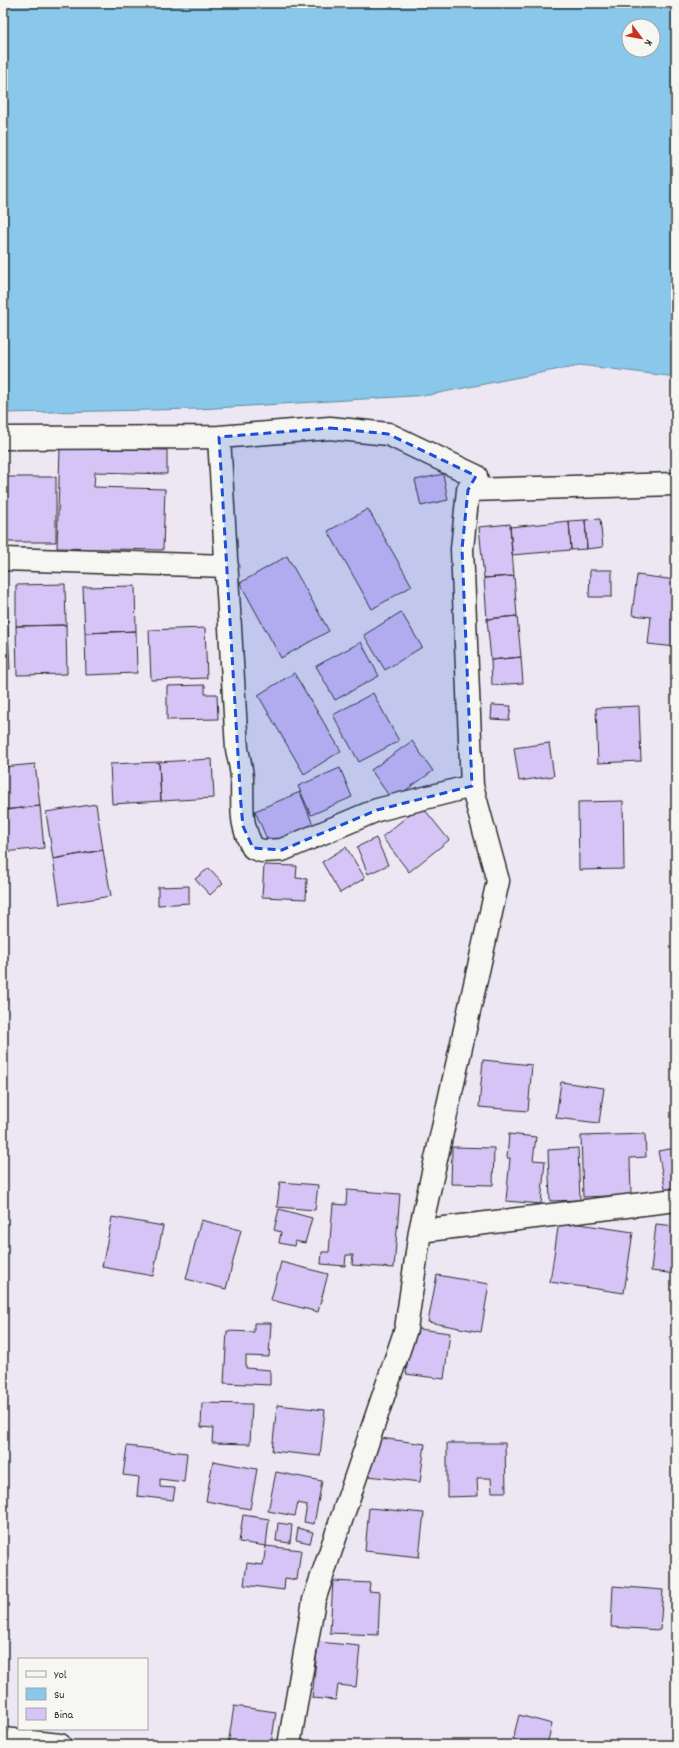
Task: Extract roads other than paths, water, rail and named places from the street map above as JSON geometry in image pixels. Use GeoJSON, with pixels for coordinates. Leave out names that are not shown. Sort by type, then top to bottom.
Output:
{"type":"FeatureCollection","features":[{"type":"Feature","properties":{"kind":"street"},"geometry":{"type":"LineString","coordinates":[[3,438],[219,437],[330,428],[388,434],[476,476],[468,490],[462,550],[472,786],[498,881],[420,1231],[406,1329],[314,1600],[289,1745]]}},
{"type":"Feature","properties":{"kind":"street"},"geometry":{"type":"LineString","coordinates":[[219,437],[238,749],[242,780],[241,805],[243,826],[253,848],[262,851],[282,850],[378,810],[472,786]]}},
{"type":"Feature","properties":{"kind":"street"},"geometry":{"type":"LineString","coordinates":[[468,490],[676,484]]}},
{"type":"Feature","properties":{"kind":"street"},"geometry":{"type":"LineString","coordinates":[[3,559],[227,566]]}},
{"type":"Feature","properties":{"kind":"street"},"geometry":{"type":"LineString","coordinates":[[420,1231],[676,1200]]}},
{"type":"Feature","properties":{"kind":"street"},"geometry":{"type":"LineString","coordinates":[[3,1740],[60,1745]]}},
{"type":"Feature","properties":{"kind":"water"},"geometry":{"type":"Polygon","coordinates":[[[3,3],[676,3],[676,377],[580,365],[429,395],[199,409],[3,413],[3,3]]]}}]}
